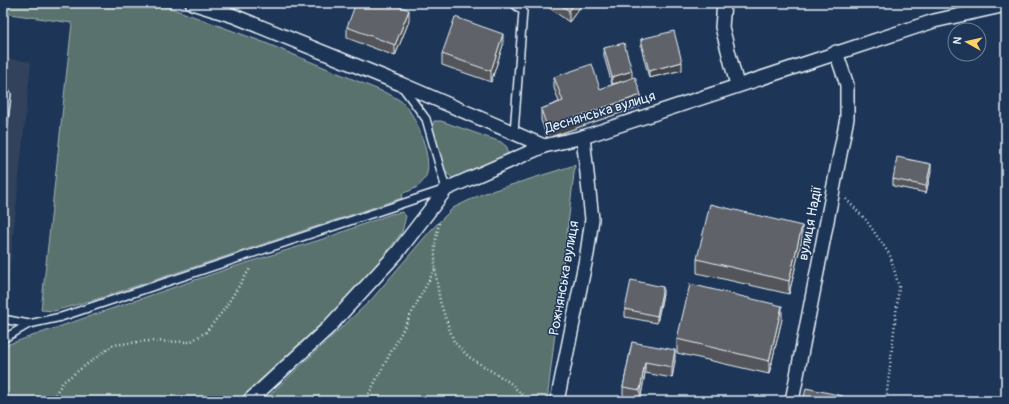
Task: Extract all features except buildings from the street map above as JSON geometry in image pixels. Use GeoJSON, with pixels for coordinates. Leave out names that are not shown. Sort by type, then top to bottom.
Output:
{"type":"FeatureCollection","features":[{"type":"Feature","properties":{"kind":"street","name":"Деснянська вулиця"},"geometry":{"type":"LineString","coordinates":[[192,3],[234,16],[400,84],[544,146],[583,137],[836,52],[934,21],[1006,5]]}},
{"type":"Feature","properties":{"kind":"street"},"geometry":{"type":"LineString","coordinates":[[724,3],[722,28],[737,85]]}},
{"type":"Feature","properties":{"kind":"street","name":"вулиця Надії"},"geometry":{"type":"LineString","coordinates":[[792,401],[847,118],[847,85],[836,52]]}},
{"type":"Feature","properties":{"kind":"street","name":"Рожнянська вулиця"},"geometry":{"type":"LineString","coordinates":[[557,401],[587,254],[592,219],[583,137]]}},
{"type":"Feature","properties":{"kind":"street"},"geometry":{"type":"LineString","coordinates":[[249,401],[328,328],[397,253],[446,189],[544,146]]}},
{"type":"Feature","properties":{"kind":"lane"},"geometry":{"type":"LineString","coordinates":[[513,3],[523,11],[514,133]]}},
{"type":"Feature","properties":{"kind":"lane"},"geometry":{"type":"LineString","coordinates":[[3,338],[29,324],[61,317],[446,189],[426,119],[400,84]]}},
{"type":"Feature","properties":{"kind":"lane"},"geometry":{"type":"LineString","coordinates":[[3,91],[7,94],[3,128]]}},
{"type":"Feature","properties":{"kind":"lane"},"geometry":{"type":"LineString","coordinates":[[3,319],[29,324]]}},
{"type":"Feature","properties":{"kind":"path"},"geometry":{"type":"LineString","coordinates":[[834,186],[866,220],[890,255],[898,287],[886,401]]}},
{"type":"Feature","properties":{"kind":"path"},"geometry":{"type":"LineString","coordinates":[[440,220],[435,244],[435,269],[440,302],[454,342],[469,357],[509,382],[529,401]]}},
{"type":"Feature","properties":{"kind":"path"},"geometry":{"type":"LineString","coordinates":[[51,401],[63,382],[113,345],[147,341],[190,342],[206,332],[223,311],[260,251]]}},
{"type":"Feature","properties":{"kind":"path"},"geometry":{"type":"LineString","coordinates":[[365,401],[435,269]]}},
{"type":"Feature","properties":{"kind":"shaded area"},"geometry":{"type":"Polygon","coordinates":[[[3,58],[31,62],[8,285],[3,290],[3,58]]]}},
{"type":"Feature","properties":{"kind":"green space"},"geometry":{"type":"Polygon","coordinates":[[[3,3],[160,4],[263,42],[391,95],[401,101],[409,110],[419,128],[428,162],[425,178],[416,188],[403,193],[402,198],[94,300],[54,311],[41,310],[72,23],[3,13],[3,3]]]}},
{"type":"Feature","properties":{"kind":"green space"},"geometry":{"type":"Polygon","coordinates":[[[434,121],[441,121],[501,142],[507,147],[508,156],[455,180],[443,170],[432,127],[434,121]]]}},
{"type":"Feature","properties":{"kind":"green space"},"geometry":{"type":"Polygon","coordinates":[[[575,165],[547,401],[263,401],[371,300],[431,230],[453,208],[482,194],[575,165]]]}},
{"type":"Feature","properties":{"kind":"green space"},"geometry":{"type":"Polygon","coordinates":[[[402,212],[406,216],[402,232],[372,272],[345,301],[241,401],[3,401],[3,346],[230,268],[326,238],[391,214],[402,212]]]}}]}
